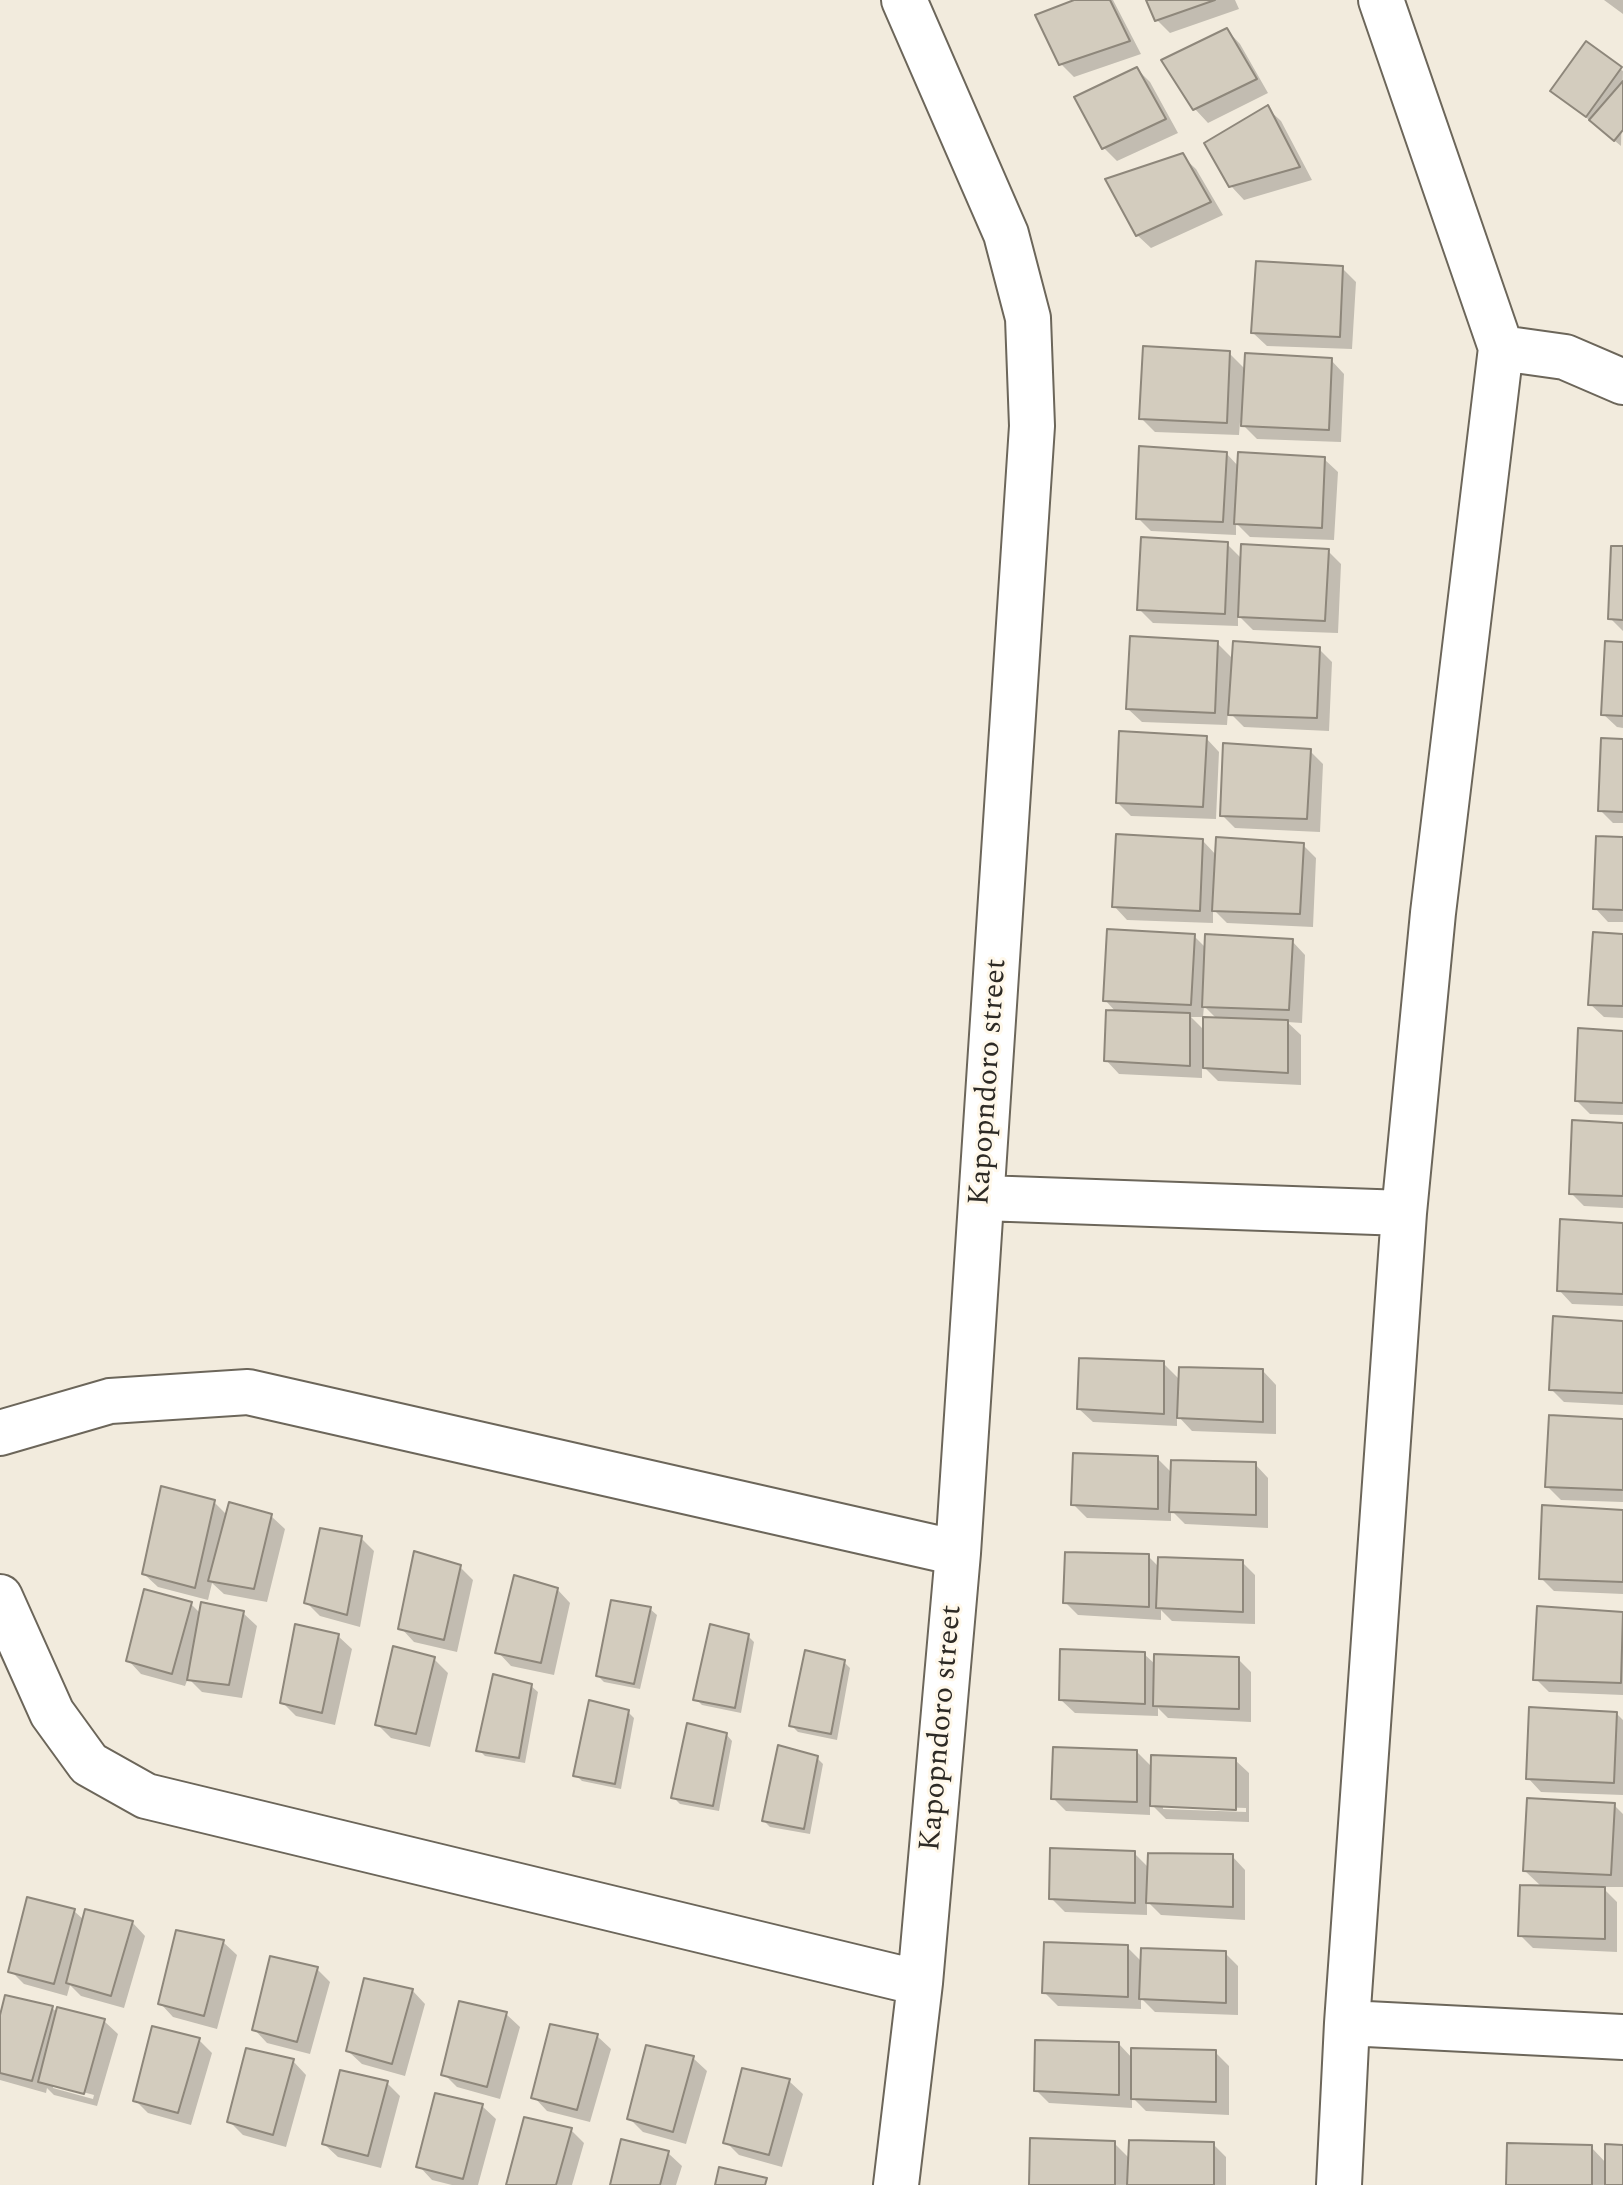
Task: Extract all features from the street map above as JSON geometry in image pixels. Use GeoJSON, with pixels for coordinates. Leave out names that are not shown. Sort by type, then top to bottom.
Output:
{"type":"FeatureCollection","features":[{"type":"Feature","properties":{"kind":"street","name":"Kapopndoro street"},"geometry":{"type":"LineString","coordinates":[[896,2185],[920,1983],[958,1553],[1032,426],[1028,318],[1006,234],[904,0]]}},
{"type":"Feature","properties":{"kind":"street"},"geometry":{"type":"LineString","coordinates":[[1339,2185],[1347,2023],[1404,1213],[1433,913],[1501,348],[1381,0]]}},
{"type":"Feature","properties":{"kind":"street"},"geometry":{"type":"LineString","coordinates":[[1501,348],[1565,357],[1623,382]]}},
{"type":"Feature","properties":{"kind":"street"},"geometry":{"type":"LineString","coordinates":[[983,1198],[1404,1213]]}},
{"type":"Feature","properties":{"kind":"street"},"geometry":{"type":"LineString","coordinates":[[0,1433],[110,1401],[248,1392],[958,1553]]}},
{"type":"Feature","properties":{"kind":"street"},"geometry":{"type":"LineString","coordinates":[[0,1597],[52,1713],[89,1764],[146,1796],[920,1983]]}},
{"type":"Feature","properties":{"kind":"street"},"geometry":{"type":"LineString","coordinates":[[1347,2023],[1623,2037]]}},
{"type":"Feature","properties":{"kind":"building"},"geometry":{"type":"Polygon","coordinates":[[[1074,0],[1110,0],[1130,41],[1059,65],[1035,15],[1074,0]]]}},
{"type":"Feature","properties":{"kind":"building"},"geometry":{"type":"Polygon","coordinates":[[[1146,0],[1215,0],[1155,21],[1146,0]]]}},
{"type":"Feature","properties":{"kind":"building"},"geometry":{"type":"Polygon","coordinates":[[[1227,28],[1257,79],[1193,110],[1161,60],[1227,28]]]}},
{"type":"Feature","properties":{"kind":"building"},"geometry":{"type":"Polygon","coordinates":[[[1586,41],[1622,67],[1586,117],[1550,91],[1586,41]]]}},
{"type":"Feature","properties":{"kind":"building"},"geometry":{"type":"Polygon","coordinates":[[[1137,67],[1166,119],[1102,149],[1074,97],[1137,67]]]}},
{"type":"Feature","properties":{"kind":"building"},"geometry":{"type":"Polygon","coordinates":[[[1623,81],[1623,130],[1614,141],[1589,120],[1623,81]]]}},
{"type":"Feature","properties":{"kind":"building"},"geometry":{"type":"Polygon","coordinates":[[[1268,105],[1300,167],[1229,187],[1204,143],[1268,105]]]}},
{"type":"Feature","properties":{"kind":"building"},"geometry":{"type":"Polygon","coordinates":[[[1183,153],[1211,202],[1136,236],[1105,179],[1183,153]]]}},
{"type":"Feature","properties":{"kind":"building"},"geometry":{"type":"Polygon","coordinates":[[[1256,261],[1343,266],[1340,337],[1251,333],[1256,261]]]}},
{"type":"Feature","properties":{"kind":"building"},"geometry":{"type":"Polygon","coordinates":[[[1143,346],[1230,351],[1227,423],[1139,419],[1143,346]]]}},
{"type":"Feature","properties":{"kind":"building"},"geometry":{"type":"Polygon","coordinates":[[[1245,353],[1332,358],[1329,430],[1241,426],[1245,353]]]}},
{"type":"Feature","properties":{"kind":"building"},"geometry":{"type":"Polygon","coordinates":[[[1139,446],[1227,452],[1223,522],[1136,519],[1139,446]]]}},
{"type":"Feature","properties":{"kind":"building"},"geometry":{"type":"Polygon","coordinates":[[[1238,452],[1325,457],[1322,528],[1234,524],[1238,452]]]}},
{"type":"Feature","properties":{"kind":"building"},"geometry":{"type":"Polygon","coordinates":[[[1141,537],[1228,542],[1225,614],[1137,610],[1141,537]]]}},
{"type":"Feature","properties":{"kind":"building"},"geometry":{"type":"Polygon","coordinates":[[[1241,544],[1329,549],[1325,621],[1238,617],[1241,544]]]}},
{"type":"Feature","properties":{"kind":"building"},"geometry":{"type":"Polygon","coordinates":[[[1611,546],[1623,546],[1623,620],[1608,619],[1611,546]]]}},
{"type":"Feature","properties":{"kind":"building"},"geometry":{"type":"Polygon","coordinates":[[[1130,636],[1218,641],[1215,713],[1126,709],[1130,636]]]}},
{"type":"Feature","properties":{"kind":"building"},"geometry":{"type":"Polygon","coordinates":[[[1233,641],[1320,647],[1317,718],[1228,715],[1233,641]]]}},
{"type":"Feature","properties":{"kind":"building"},"geometry":{"type":"Polygon","coordinates":[[[1605,641],[1623,642],[1623,716],[1601,715],[1605,641]]]}},
{"type":"Feature","properties":{"kind":"building"},"geometry":{"type":"Polygon","coordinates":[[[1119,731],[1207,736],[1203,807],[1116,803],[1119,731]]]}},
{"type":"Feature","properties":{"kind":"building"},"geometry":{"type":"Polygon","coordinates":[[[1601,738],[1623,739],[1623,812],[1598,811],[1601,738]]]}},
{"type":"Feature","properties":{"kind":"building"},"geometry":{"type":"Polygon","coordinates":[[[1223,743],[1311,749],[1307,819],[1220,816],[1223,743]]]}},
{"type":"Feature","properties":{"kind":"building"},"geometry":{"type":"Polygon","coordinates":[[[1116,834],[1203,839],[1200,911],[1112,907],[1116,834]]]}},
{"type":"Feature","properties":{"kind":"building"},"geometry":{"type":"Polygon","coordinates":[[[1596,836],[1623,837],[1623,910],[1593,909],[1596,836]]]}},
{"type":"Feature","properties":{"kind":"building"},"geometry":{"type":"Polygon","coordinates":[[[1216,837],[1304,843],[1300,914],[1212,911],[1216,837]]]}},
{"type":"Feature","properties":{"kind":"building"},"geometry":{"type":"Polygon","coordinates":[[[1107,929],[1195,934],[1191,1005],[1103,1001],[1107,929]]]}},
{"type":"Feature","properties":{"kind":"building"},"geometry":{"type":"Polygon","coordinates":[[[1593,932],[1623,934],[1623,1006],[1588,1005],[1593,932]]]}},
{"type":"Feature","properties":{"kind":"building"},"geometry":{"type":"Polygon","coordinates":[[[1205,934],[1293,939],[1289,1010],[1202,1007],[1205,934]]]}},
{"type":"Feature","properties":{"kind":"building"},"geometry":{"type":"Polygon","coordinates":[[[1106,1010],[1190,1013],[1190,1066],[1104,1061],[1106,1010]]]}},
{"type":"Feature","properties":{"kind":"building"},"geometry":{"type":"Polygon","coordinates":[[[1203,1017],[1288,1020],[1288,1073],[1203,1068],[1203,1017]]]}},
{"type":"Feature","properties":{"kind":"building"},"geometry":{"type":"Polygon","coordinates":[[[1578,1028],[1623,1031],[1623,1103],[1575,1101],[1578,1028]]]}},
{"type":"Feature","properties":{"kind":"building"},"geometry":{"type":"Polygon","coordinates":[[[1572,1120],[1623,1123],[1623,1196],[1569,1194],[1572,1120]]]}},
{"type":"Feature","properties":{"kind":"building"},"geometry":{"type":"Polygon","coordinates":[[[1560,1219],[1623,1223],[1623,1294],[1557,1291],[1560,1219]]]}},
{"type":"Feature","properties":{"kind":"building"},"geometry":{"type":"Polygon","coordinates":[[[1553,1316],[1623,1321],[1623,1393],[1549,1390],[1553,1316]]]}},
{"type":"Feature","properties":{"kind":"building"},"geometry":{"type":"Polygon","coordinates":[[[1079,1358],[1164,1361],[1164,1414],[1077,1409],[1079,1358]]]}},
{"type":"Feature","properties":{"kind":"building"},"geometry":{"type":"Polygon","coordinates":[[[1179,1367],[1263,1369],[1263,1422],[1177,1418],[1179,1367]]]}},
{"type":"Feature","properties":{"kind":"building"},"geometry":{"type":"Polygon","coordinates":[[[1549,1415],[1623,1419],[1623,1490],[1545,1487],[1549,1415]]]}},
{"type":"Feature","properties":{"kind":"building"},"geometry":{"type":"Polygon","coordinates":[[[1073,1453],[1158,1456],[1158,1509],[1071,1505],[1073,1453]]]}},
{"type":"Feature","properties":{"kind":"building"},"geometry":{"type":"Polygon","coordinates":[[[1171,1460],[1256,1462],[1256,1515],[1169,1512],[1171,1460]]]}},
{"type":"Feature","properties":{"kind":"building"},"geometry":{"type":"Polygon","coordinates":[[[161,1486],[215,1500],[195,1588],[142,1574],[161,1486]]]}},
{"type":"Feature","properties":{"kind":"building"},"geometry":{"type":"Polygon","coordinates":[[[229,1502],[272,1514],[254,1589],[208,1581],[229,1502]]]}},
{"type":"Feature","properties":{"kind":"building"},"geometry":{"type":"Polygon","coordinates":[[[1542,1505],[1623,1510],[1623,1582],[1539,1579],[1542,1505]]]}},
{"type":"Feature","properties":{"kind":"building"},"geometry":{"type":"Polygon","coordinates":[[[320,1528],[362,1536],[347,1615],[304,1603],[320,1528]]]}},
{"type":"Feature","properties":{"kind":"building"},"geometry":{"type":"Polygon","coordinates":[[[414,1551],[461,1565],[444,1640],[398,1629],[414,1551]]]}},
{"type":"Feature","properties":{"kind":"building"},"geometry":{"type":"Polygon","coordinates":[[[1065,1552],[1149,1554],[1149,1607],[1063,1603],[1065,1552]]]}},
{"type":"Feature","properties":{"kind":"building"},"geometry":{"type":"Polygon","coordinates":[[[1158,1557],[1243,1560],[1243,1612],[1156,1608],[1158,1557]]]}},
{"type":"Feature","properties":{"kind":"building"},"geometry":{"type":"Polygon","coordinates":[[[514,1575],[558,1588],[541,1663],[495,1653],[514,1575]]]}},
{"type":"Feature","properties":{"kind":"building"},"geometry":{"type":"Polygon","coordinates":[[[144,1589],[192,1602],[172,1674],[126,1661],[144,1589]]]}},
{"type":"Feature","properties":{"kind":"building"},"geometry":{"type":"Polygon","coordinates":[[[611,1600],[651,1607],[634,1684],[596,1676],[611,1600]]]}},
{"type":"Feature","properties":{"kind":"building"},"geometry":{"type":"Polygon","coordinates":[[[201,1602],[244,1611],[229,1685],[187,1680],[201,1602]]]}},
{"type":"Feature","properties":{"kind":"building"},"geometry":{"type":"Polygon","coordinates":[[[1537,1606],[1623,1612],[1621,1683],[1533,1680],[1537,1606]]]}},
{"type":"Feature","properties":{"kind":"building"},"geometry":{"type":"Polygon","coordinates":[[[295,1624],[339,1634],[322,1713],[280,1703],[295,1624]]]}},
{"type":"Feature","properties":{"kind":"building"},"geometry":{"type":"Polygon","coordinates":[[[710,1624],[749,1634],[735,1708],[693,1700],[710,1624]]]}},
{"type":"Feature","properties":{"kind":"building"},"geometry":{"type":"Polygon","coordinates":[[[393,1646],[435,1657],[416,1734],[375,1725],[393,1646]]]}},
{"type":"Feature","properties":{"kind":"building"},"geometry":{"type":"Polygon","coordinates":[[[1060,1649],[1145,1652],[1145,1704],[1059,1700],[1060,1649]]]}},
{"type":"Feature","properties":{"kind":"building"},"geometry":{"type":"Polygon","coordinates":[[[805,1650],[845,1660],[831,1734],[789,1726],[805,1650]]]}},
{"type":"Feature","properties":{"kind":"building"},"geometry":{"type":"Polygon","coordinates":[[[1154,1654],[1239,1657],[1239,1709],[1153,1706],[1154,1654]]]}},
{"type":"Feature","properties":{"kind":"building"},"geometry":{"type":"Polygon","coordinates":[[[493,1674],[532,1684],[519,1758],[476,1751],[493,1674]]]}},
{"type":"Feature","properties":{"kind":"building"},"geometry":{"type":"Polygon","coordinates":[[[589,1700],[629,1710],[615,1784],[573,1776],[589,1700]]]}},
{"type":"Feature","properties":{"kind":"building"},"geometry":{"type":"Polygon","coordinates":[[[1529,1707],[1617,1712],[1614,1783],[1526,1779],[1529,1707]]]}},
{"type":"Feature","properties":{"kind":"building"},"geometry":{"type":"Polygon","coordinates":[[[687,1723],[727,1733],[713,1806],[671,1798],[687,1723]]]}},
{"type":"Feature","properties":{"kind":"building"},"geometry":{"type":"Polygon","coordinates":[[[778,1745],[818,1756],[804,1829],[762,1821],[778,1745]]]}},
{"type":"Feature","properties":{"kind":"building"},"geometry":{"type":"Polygon","coordinates":[[[1053,1747],[1137,1750],[1137,1802],[1051,1799],[1053,1747]]]}},
{"type":"Feature","properties":{"kind":"building"},"geometry":{"type":"Polygon","coordinates":[[[1151,1755],[1236,1758],[1236,1810],[1150,1806],[1151,1755]]]}},
{"type":"Feature","properties":{"kind":"building"},"geometry":{"type":"Polygon","coordinates":[[[1527,1798],[1615,1803],[1611,1875],[1523,1871],[1527,1798]]]}},
{"type":"Feature","properties":{"kind":"building"},"geometry":{"type":"Polygon","coordinates":[[[1050,1848],[1135,1851],[1135,1903],[1049,1899],[1050,1848]]]}},
{"type":"Feature","properties":{"kind":"building"},"geometry":{"type":"Polygon","coordinates":[[[1148,1853],[1233,1854],[1233,1907],[1146,1903],[1148,1853]]]}},
{"type":"Feature","properties":{"kind":"building"},"geometry":{"type":"Polygon","coordinates":[[[1520,1885],[1605,1887],[1605,1939],[1518,1936],[1520,1885]]]}},
{"type":"Feature","properties":{"kind":"building"},"geometry":{"type":"Polygon","coordinates":[[[27,1897],[75,1909],[54,1984],[8,1972],[27,1897]]]}},
{"type":"Feature","properties":{"kind":"building"},"geometry":{"type":"Polygon","coordinates":[[[85,1909],[133,1921],[111,1996],[66,1983],[85,1909]]]}},
{"type":"Feature","properties":{"kind":"building"},"geometry":{"type":"Polygon","coordinates":[[[176,1930],[224,1940],[204,2016],[158,2004],[176,1930]]]}},
{"type":"Feature","properties":{"kind":"building"},"geometry":{"type":"Polygon","coordinates":[[[1044,1942],[1128,1945],[1128,1997],[1042,1993],[1044,1942]]]}},
{"type":"Feature","properties":{"kind":"building"},"geometry":{"type":"Polygon","coordinates":[[[1141,1948],[1226,1951],[1226,2003],[1139,1999],[1141,1948]]]}},
{"type":"Feature","properties":{"kind":"building"},"geometry":{"type":"Polygon","coordinates":[[[270,1956],[318,1967],[297,2042],[252,2030],[270,1956]]]}},
{"type":"Feature","properties":{"kind":"building"},"geometry":{"type":"Polygon","coordinates":[[[364,1978],[413,1989],[392,2064],[346,2051],[364,1978]]]}},
{"type":"Feature","properties":{"kind":"building"},"geometry":{"type":"Polygon","coordinates":[[[5,1995],[53,2006],[32,2081],[0,2073],[0,2015],[5,1995]]]}},
{"type":"Feature","properties":{"kind":"building"},"geometry":{"type":"Polygon","coordinates":[[[459,2001],[507,2012],[487,2087],[441,2075],[459,2001]]]}},
{"type":"Feature","properties":{"kind":"building"},"geometry":{"type":"Polygon","coordinates":[[[57,2007],[105,2019],[84,2094],[38,2082],[57,2007]]]}},
{"type":"Feature","properties":{"kind":"building"},"geometry":{"type":"Polygon","coordinates":[[[550,2024],[598,2034],[577,2110],[531,2098],[550,2024]]]}},
{"type":"Feature","properties":{"kind":"building"},"geometry":{"type":"Polygon","coordinates":[[[152,2026],[200,2038],[178,2113],[133,2101],[152,2026]]]}},
{"type":"Feature","properties":{"kind":"building"},"geometry":{"type":"Polygon","coordinates":[[[1035,2040],[1119,2042],[1119,2095],[1034,2091],[1035,2040]]]}},
{"type":"Feature","properties":{"kind":"building"},"geometry":{"type":"Polygon","coordinates":[[[646,2045],[694,2056],[673,2132],[627,2119],[646,2045]]]}},
{"type":"Feature","properties":{"kind":"building"},"geometry":{"type":"Polygon","coordinates":[[[246,2048],[294,2059],[273,2135],[227,2122],[246,2048]]]}},
{"type":"Feature","properties":{"kind":"building"},"geometry":{"type":"Polygon","coordinates":[[[1131,2048],[1216,2050],[1216,2102],[1131,2099],[1131,2048]]]}},
{"type":"Feature","properties":{"kind":"building"},"geometry":{"type":"Polygon","coordinates":[[[742,2068],[790,2079],[769,2155],[723,2143],[742,2068]]]}},
{"type":"Feature","properties":{"kind":"building"},"geometry":{"type":"Polygon","coordinates":[[[340,2070],[388,2081],[368,2156],[322,2144],[340,2070]]]}},
{"type":"Feature","properties":{"kind":"building"},"geometry":{"type":"Polygon","coordinates":[[[435,2093],[483,2104],[463,2179],[416,2167],[435,2093]]]}},
{"type":"Feature","properties":{"kind":"building"},"geometry":{"type":"Polygon","coordinates":[[[524,2117],[572,2128],[556,2185],[506,2185],[524,2117]]]}},
{"type":"Feature","properties":{"kind":"building"},"geometry":{"type":"Polygon","coordinates":[[[1030,2138],[1115,2141],[1115,2185],[1029,2185],[1030,2138]]]}},
{"type":"Feature","properties":{"kind":"building"},"geometry":{"type":"Polygon","coordinates":[[[621,2139],[669,2151],[660,2185],[610,2185],[621,2139]]]}},
{"type":"Feature","properties":{"kind":"building"},"geometry":{"type":"Polygon","coordinates":[[[1129,2140],[1214,2142],[1214,2185],[1127,2185],[1129,2140]]]}},
{"type":"Feature","properties":{"kind":"building"},"geometry":{"type":"Polygon","coordinates":[[[1507,2143],[1592,2145],[1592,2185],[1506,2185],[1507,2143]]]}},
{"type":"Feature","properties":{"kind":"building"},"geometry":{"type":"Polygon","coordinates":[[[1605,2144],[1623,2145],[1623,2185],[1605,2185],[1605,2144]]]}},
{"type":"Feature","properties":{"kind":"building"},"geometry":{"type":"Polygon","coordinates":[[[719,2167],[767,2178],[765,2185],[715,2185],[719,2167]]]}}]}
